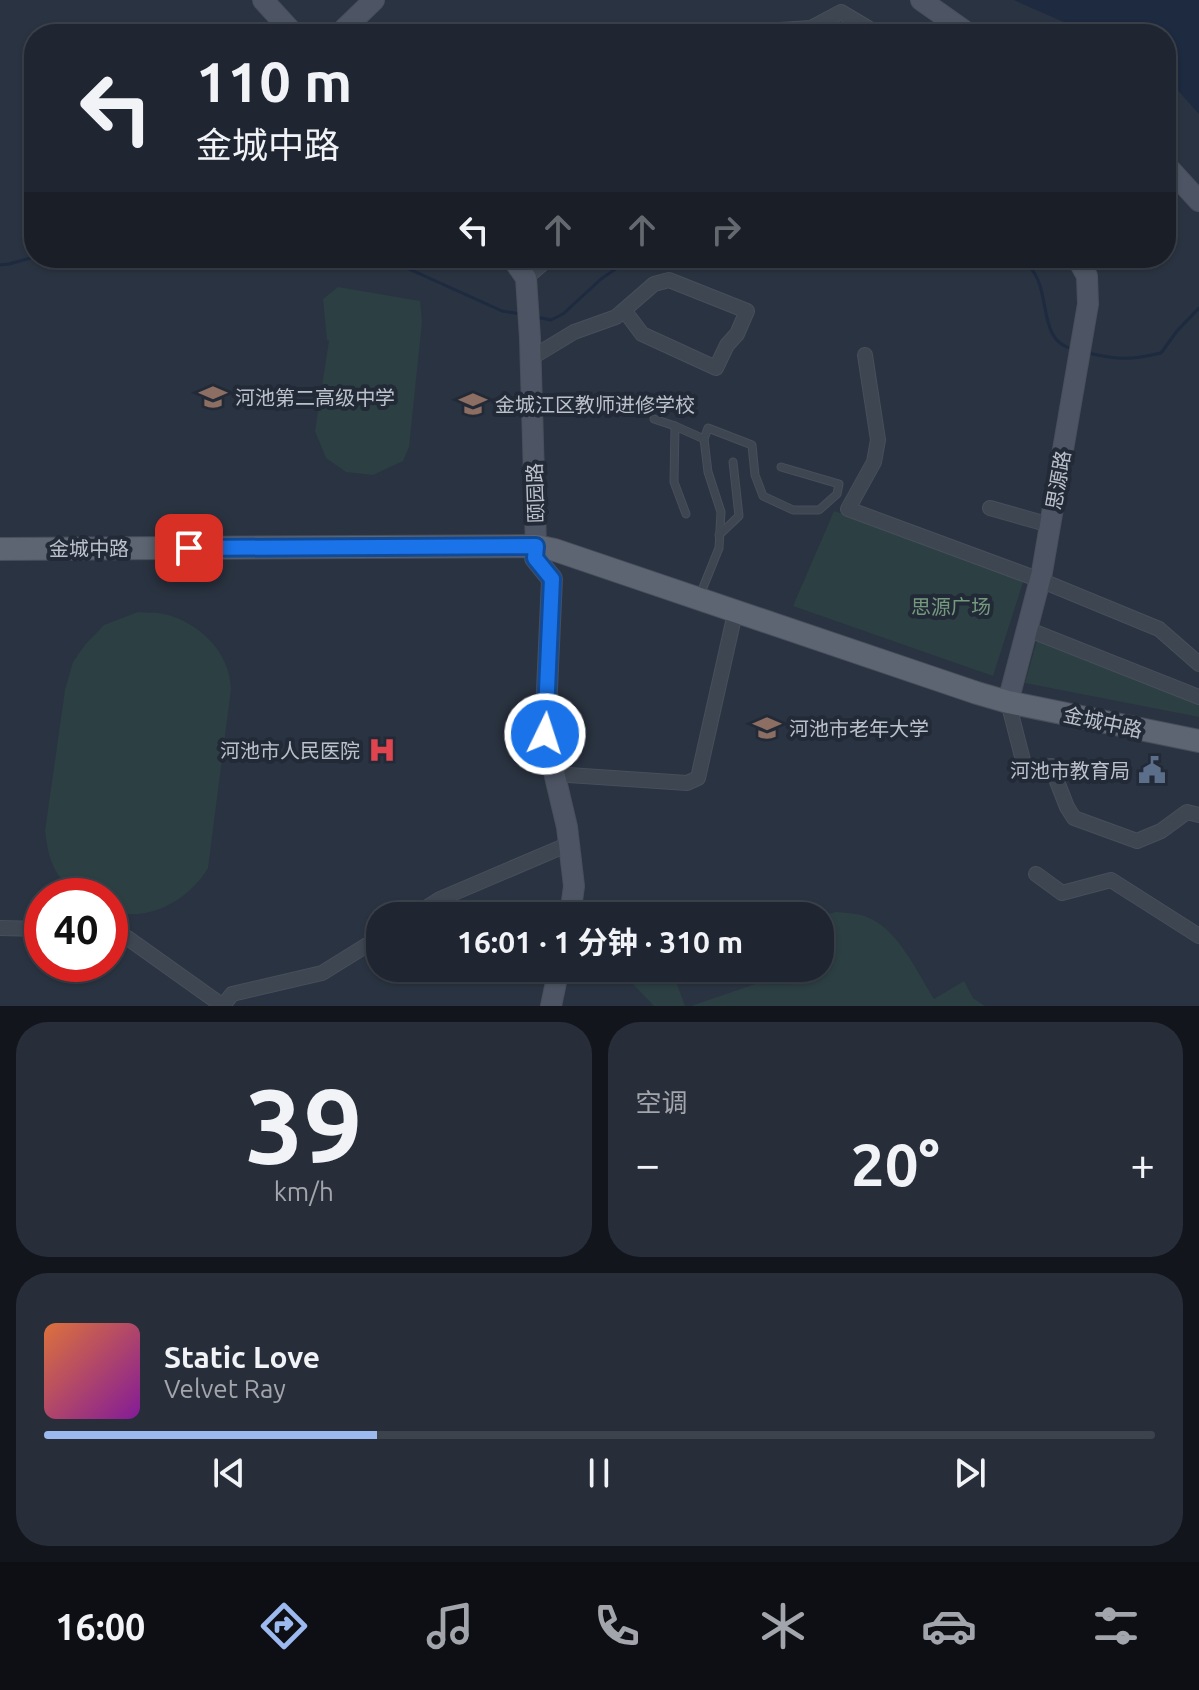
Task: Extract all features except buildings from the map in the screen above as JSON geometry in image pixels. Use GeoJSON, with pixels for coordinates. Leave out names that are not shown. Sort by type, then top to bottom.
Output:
{"type":"FeatureCollection","features":[{"type":"Feature","properties":{"kind":"main road","name":"金城中路"},"geometry":{"type":"LineString","coordinates":[[0,549],[536,552]]}},
{"type":"Feature","properties":{"kind":"main road","name":"金城中路"},"geometry":{"type":"LineString","coordinates":[[0,561],[555,550],[696,603]]}},
{"type":"Feature","properties":{"kind":"main road"},"geometry":{"type":"LineString","coordinates":[[696,603],[733,622],[972,707],[1008,702]]}},
{"type":"Feature","properties":{"kind":"main road"},"geometry":{"type":"LineString","coordinates":[[696,603],[1008,702]]}},
{"type":"Feature","properties":{"kind":"main road","name":"金城中路"},"geometry":{"type":"LineString","coordinates":[[1008,702],[1199,741]]}},
{"type":"Feature","properties":{"kind":"street"},"geometry":{"type":"LineString","coordinates":[[263,0],[285,24]]}},
{"type":"Feature","properties":{"kind":"street"},"geometry":{"type":"LineString","coordinates":[[921,0],[950,24]]}},
{"type":"Feature","properties":{"kind":"street"},"geometry":{"type":"LineString","coordinates":[[348,24],[369,2]]}},
{"type":"Feature","properties":{"kind":"street"},"geometry":{"type":"LineString","coordinates":[[818,24],[841,12],[861,24]]}},
{"type":"Feature","properties":{"kind":"street"},"geometry":{"type":"LineString","coordinates":[[1176,176],[1199,201]]}},
{"type":"Feature","properties":{"kind":"street"},"geometry":{"type":"LineString","coordinates":[[521,268],[526,278],[538,268]]}},
{"type":"Feature","properties":{"kind":"street","name":"思源路"},"geometry":{"type":"LineString","coordinates":[[1008,702],[1040,580],[1076,376],[1088,304],[1087,276],[1083,268]]}},
{"type":"Feature","properties":{"kind":"street","name":"颐园路"},"geometry":{"type":"LineString","coordinates":[[526,278],[531,348],[536,552],[552,579],[545,734],[569,844],[574,886],[572,902]]}},
{"type":"Feature","properties":{"kind":"street"},"geometry":{"type":"LineString","coordinates":[[531,348],[616,317],[624,310],[654,284],[669,280],[747,311],[716,368],[642,334],[624,310]]}},
{"type":"Feature","properties":{"kind":"street"},"geometry":{"type":"LineString","coordinates":[[865,355],[878,440],[874,462],[848,509],[1040,580],[1159,629],[1199,664]]}},
{"type":"Feature","properties":{"kind":"street"},"geometry":{"type":"LineString","coordinates":[[990,508],[1050,525]]}},
{"type":"Feature","properties":{"kind":"street"},"geometry":{"type":"LineString","coordinates":[[554,774],[687,783],[698,778],[733,622]]}},
{"type":"Feature","properties":{"kind":"street"},"geometry":{"type":"LineString","coordinates":[[1027,629],[1199,697]]}},
{"type":"Feature","properties":{"kind":"street"},"geometry":{"type":"LineString","coordinates":[[1008,702],[1025,768],[1051,766],[1074,818],[1137,841],[1161,831],[1187,812],[1199,815]]}},
{"type":"Feature","properties":{"kind":"street"},"geometry":{"type":"LineString","coordinates":[[435,902],[569,844]]}},
{"type":"Feature","properties":{"kind":"street"},"geometry":{"type":"LineString","coordinates":[[1036,874],[1062,893],[1111,880],[1199,936]]}},
{"type":"Feature","properties":{"kind":"street"},"geometry":{"type":"LineString","coordinates":[[0,928],[24,929]]}},
{"type":"Feature","properties":{"kind":"street"},"geometry":{"type":"LineString","coordinates":[[128,938],[223,1006],[232,994],[322,973],[366,946]]}},
{"type":"Feature","properties":{"kind":"street"},"geometry":{"type":"LineString","coordinates":[[551,1006],[556,982]]}},
{"type":"Feature","properties":{"kind":"lane"},"geometry":{"type":"LineString","coordinates":[[654,419],[704,439]]}},
{"type":"Feature","properties":{"kind":"lane"},"geometry":{"type":"LineString","coordinates":[[675,426],[674,482],[686,514]]}},
{"type":"Feature","properties":{"kind":"lane"},"geometry":{"type":"LineString","coordinates":[[696,603],[719,548],[721,512],[708,472],[704,439],[708,428],[752,445],[755,475],[763,496],[793,510],[819,510],[837,494],[839,484],[781,467]]}},
{"type":"Feature","properties":{"kind":"lane"},"geometry":{"type":"LineString","coordinates":[[719,535],[739,516],[733,462]]}},
{"type":"Feature","properties":{"kind":"green space"},"geometry":{"type":"Polygon","coordinates":[[[338,287],[420,301],[422,322],[409,447],[403,461],[373,475],[346,472],[326,458],[315,431],[329,341],[323,299],[338,287]]]}},
{"type":"Feature","properties":{"kind":"green space","name":"思源广场"},"geometry":{"type":"Polygon","coordinates":[[[834,511],[1025,576],[993,676],[793,606],[834,511]]]}},
{"type":"Feature","properties":{"kind":"green space"},"geometry":{"type":"Polygon","coordinates":[[[138,612],[161,613],[189,624],[219,651],[231,689],[208,868],[200,880],[178,899],[139,914],[128,914],[128,878],[61,878],[48,851],[45,831],[65,690],[73,662],[104,625],[138,612]]]}},
{"type":"Feature","properties":{"kind":"green space"},"geometry":{"type":"Polygon","coordinates":[[[1037,640],[1199,705],[1199,717],[1025,683],[1037,640]]]}},
{"type":"Feature","properties":{"kind":"green space"},"geometry":{"type":"Polygon","coordinates":[[[834,912],[863,916],[888,931],[906,952],[934,999],[964,981],[973,998],[985,1006],[691,1006],[761,982],[834,982],[834,912]]]}},
{"type":"Feature","properties":{"kind":"green space"},"geometry":{"type":"Polygon","coordinates":[[[676,982],[685,1006],[654,1006],[632,983],[676,982]]]}},
{"type":"Feature","properties":{"kind":"water"},"geometry":{"type":"Polygon","coordinates":[[[1014,0],[1199,0],[1199,114],[1176,88],[1176,24],[1068,24],[1014,0]]]}},
{"type":"Feature","properties":{"kind":"waterway"},"geometry":{"type":"LineString","coordinates":[[0,265],[24,260]]}},
{"type":"Feature","properties":{"kind":"waterway"},"geometry":{"type":"LineString","coordinates":[[407,268],[502,311],[521,314]]}},
{"type":"Feature","properties":{"kind":"waterway"},"geometry":{"type":"LineString","coordinates":[[536,317],[551,320],[563,314],[617,268]]}},
{"type":"Feature","properties":{"kind":"waterway"},"geometry":{"type":"LineString","coordinates":[[1030,268],[1040,284],[1050,329],[1062,345],[1073,349]]}},
{"type":"Feature","properties":{"kind":"waterway"},"geometry":{"type":"LineString","coordinates":[[1088,353],[1125,358],[1161,353],[1199,308]]}},
{"type":"Feature","properties":{"kind":"place","name":"河池第二高级中学"},"geometry":{"type":"Point","coordinates":[213,397]}},
{"type":"Feature","properties":{"kind":"place","name":"金城江区教师进修学校"},"geometry":{"type":"Point","coordinates":[473,404]}},
{"type":"Feature","properties":{"kind":"place","name":"河池市老年大学"},"geometry":{"type":"Point","coordinates":[767,728]}},
{"type":"Feature","properties":{"kind":"place","name":"河池市人民医院"},"geometry":{"type":"Point","coordinates":[382,750]}},
{"type":"Feature","properties":{"kind":"place","name":"河池市教育局"},"geometry":{"type":"Point","coordinates":[1152,770]}},
{"type":"Feature","properties":{"kind":"route"},"geometry":{"type":"LineString","coordinates":[[189,548],[536,546],[535,558],[552,579],[545,734]]}}]}
